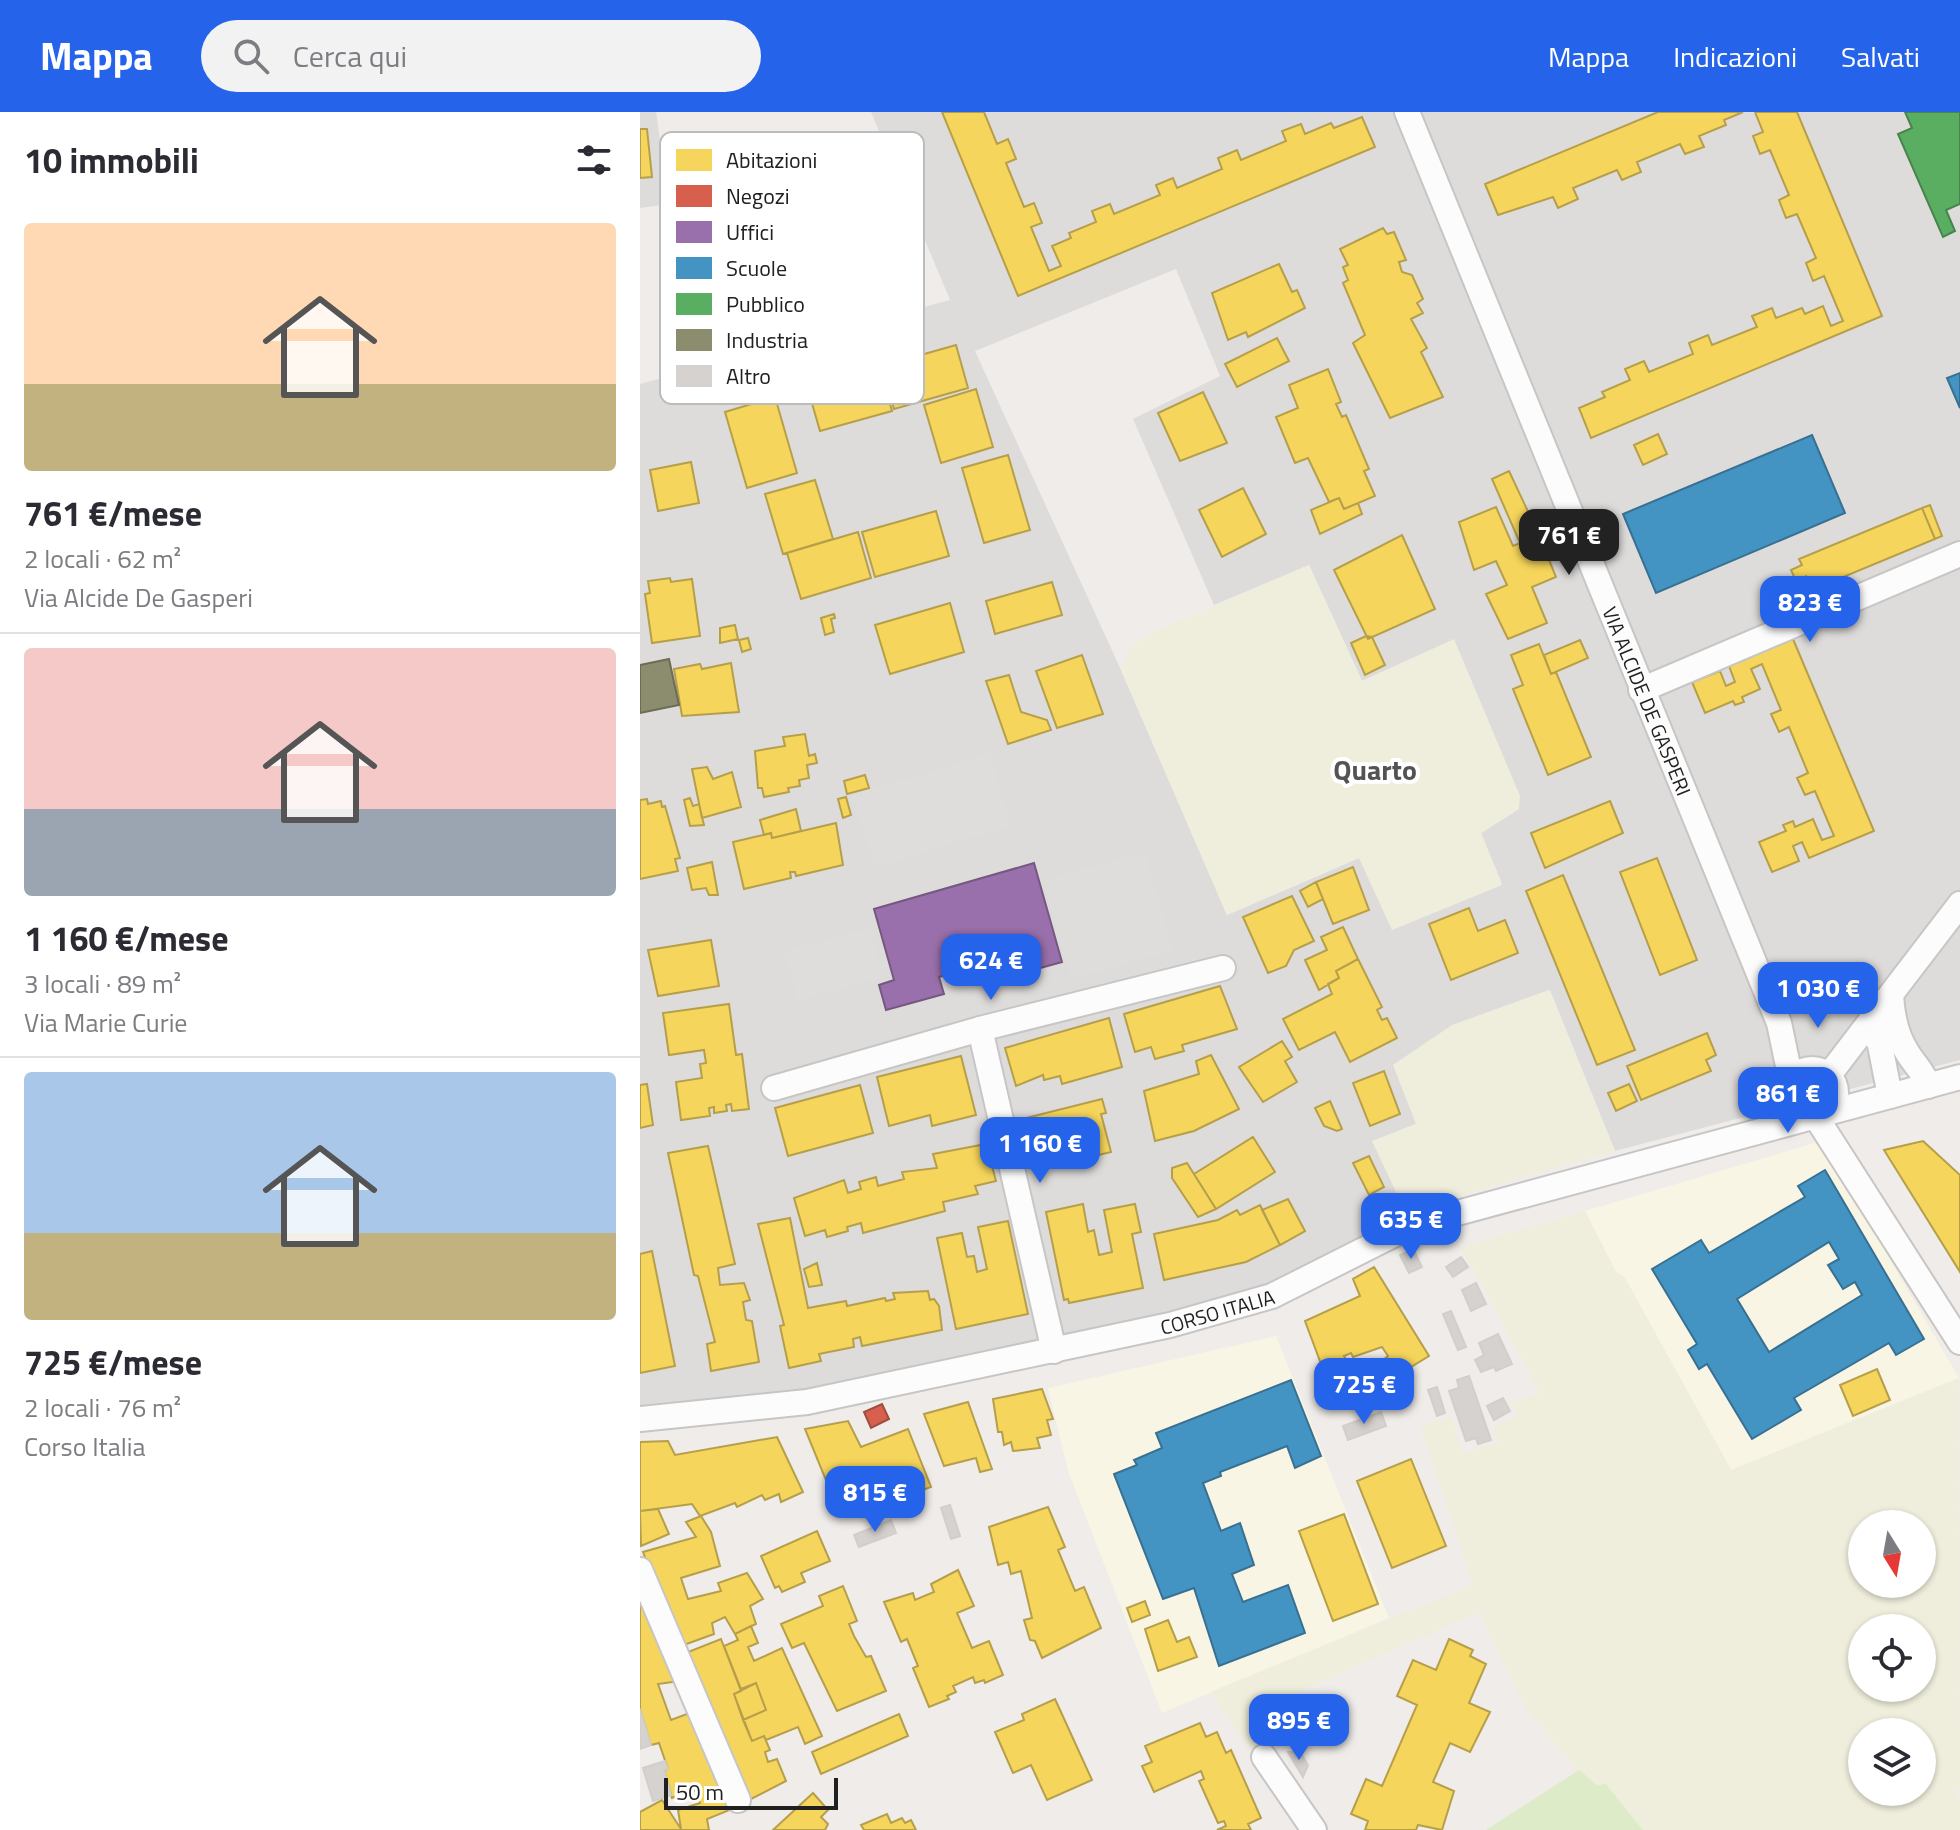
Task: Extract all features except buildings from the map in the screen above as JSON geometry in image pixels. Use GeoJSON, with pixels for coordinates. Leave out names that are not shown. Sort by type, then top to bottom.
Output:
{"type":"FeatureCollection","features":[{"type":"Feature","properties":{"kind":"street","name":"VIA ALCIDE DE GASPERI"},"geometry":{"type":"LineString","coordinates":[[1407,112],[1779,1023],[1790,1091]]}},
{"type":"Feature","properties":{"kind":"street"},"geometry":{"type":"LineString","coordinates":[[1641,690],[1960,554]]}},
{"type":"Feature","properties":{"kind":"street"},"geometry":{"type":"LineString","coordinates":[[1824,1072],[1870,1022],[1960,904]]}},
{"type":"Feature","properties":{"kind":"street"},"geometry":{"type":"LineString","coordinates":[[774,1088],[980,1029],[1223,968]]}},
{"type":"Feature","properties":{"kind":"street"},"geometry":{"type":"LineString","coordinates":[[1891,995],[1892,1014],[1906,1051],[1925,1075],[1928,1086]]}},
{"type":"Feature","properties":{"kind":"street"},"geometry":{"type":"LineString","coordinates":[[1870,1022],[1880,1045],[1890,1096]]}},
{"type":"Feature","properties":{"kind":"street","name":"VIA ALCIDE DE GASPERI"},"geometry":{"type":"LineString","coordinates":[[1779,1023],[1824,1072]]}},
{"type":"Feature","properties":{"kind":"street"},"geometry":{"type":"LineString","coordinates":[[980,1029],[1054,1351]]}},
{"type":"Feature","properties":{"kind":"street"},"geometry":{"type":"LineString","coordinates":[[1773,1128],[1783,1117],[1790,1091],[1808,1068],[1824,1072],[1834,1082],[1835,1100],[1824,1114],[1816,1117],[1800,1114],[1790,1091]]}},
{"type":"Feature","properties":{"kind":"street","name":"CORSO ITALIA"},"geometry":{"type":"LineString","coordinates":[[640,1419],[807,1402],[1170,1325],[1272,1296],[1413,1225],[1960,1077]]}},
{"type":"Feature","properties":{"kind":"street"},"geometry":{"type":"LineString","coordinates":[[1816,1117],[1960,1342]]}},
{"type":"Feature","properties":{"kind":"street"},"geometry":{"type":"LineString","coordinates":[[640,1570],[738,1800]]}},
{"type":"Feature","properties":{"kind":"street"},"geometry":{"type":"LineString","coordinates":[[1264,1757],[1314,1830]]}},
{"type":"Feature","properties":{"kind":"shaded area"},"geometry":{"type":"Polygon","coordinates":[[[640,112],[656,112],[660,140],[660,205],[640,208],[640,112]]]}},
{"type":"Feature","properties":{"kind":"shaded area"},"geometry":{"type":"Polygon","coordinates":[[[871,112],[1960,112],[1960,1060],[1615,1151],[1550,990],[1416,1124],[1373,1141],[1405,1211],[1273,1290],[807,1397],[640,1414],[640,384],[660,379],[660,404],[924,404],[924,307],[950,300],[924,238],[924,132],[879,132],[871,112]],[[1176,269],[975,351],[1121,670],[1227,915],[1359,858],[1502,884],[1481,833],[1519,809],[1454,640],[1362,681],[1309,565],[1214,605],[1133,419],[1220,376],[1176,269]]]}},
{"type":"Feature","properties":{"kind":"shaded area"},"geometry":{"type":"Polygon","coordinates":[[[989,754],[1011,825],[875,867],[853,796],[989,754]]]}},
{"type":"Feature","properties":{"kind":"shaded area"},"geometry":{"type":"Polygon","coordinates":[[[1145,852],[1173,950],[1071,979],[1043,881],[1145,852]]]}},
{"type":"Feature","properties":{"kind":"shaded area"},"geometry":{"type":"Polygon","coordinates":[[[870,928],[883,977],[798,1000],[785,952],[870,928]]]}},
{"type":"Feature","properties":{"kind":"shaded area"},"geometry":{"type":"Polygon","coordinates":[[[1821,1141],[1959,1378],[1731,1470],[1624,1277],[1616,1272],[1585,1211],[1821,1141]]]}},
{"type":"Feature","properties":{"kind":"shaded area"},"geometry":{"type":"Polygon","coordinates":[[[1276,1336],[1389,1618],[1162,1713],[1068,1471],[1048,1388],[1276,1336]]]}},
{"type":"Feature","properties":{"kind":"green space"},"geometry":{"type":"Polygon","coordinates":[[[1309,565],[1362,681],[1454,639],[1520,796],[1519,809],[1481,833],[1502,885],[1392,930],[1359,858],[1227,915],[1121,670],[1130,647],[1152,633],[1309,565]]]}},
{"type":"Feature","properties":{"kind":"green space"},"geometry":{"type":"Polygon","coordinates":[[[1549,990],[1615,1151],[1405,1211],[1372,1141],[1416,1124],[1393,1065],[1452,1025],[1549,990]]]}},
{"type":"Feature","properties":{"kind":"green space"},"geometry":{"type":"Polygon","coordinates":[[[1585,1211],[1616,1272],[1624,1276],[1731,1470],[1959,1378],[1960,1789],[1955,1791],[1960,1802],[1960,1830],[1643,1830],[1605,1783],[1598,1786],[1575,1767],[1526,1709],[1479,1612],[1269,1705],[1268,1724],[1277,1742],[1255,1755],[1210,1692],[1473,1585],[1421,1426],[1451,1417],[1463,1453],[1499,1443],[1493,1426],[1518,1416],[1511,1402],[1541,1394],[1461,1247],[1585,1211]]]}},
{"type":"Feature","properties":{"kind":"green space"},"geometry":{"type":"Polygon","coordinates":[[[1579,1770],[1598,1786],[1605,1783],[1643,1830],[1486,1830],[1579,1770]]]}},
{"type":"Feature","properties":{"kind":"district","name":"Quarto"},"geometry":{"type":"Point","coordinates":[1375,769]}}]}
